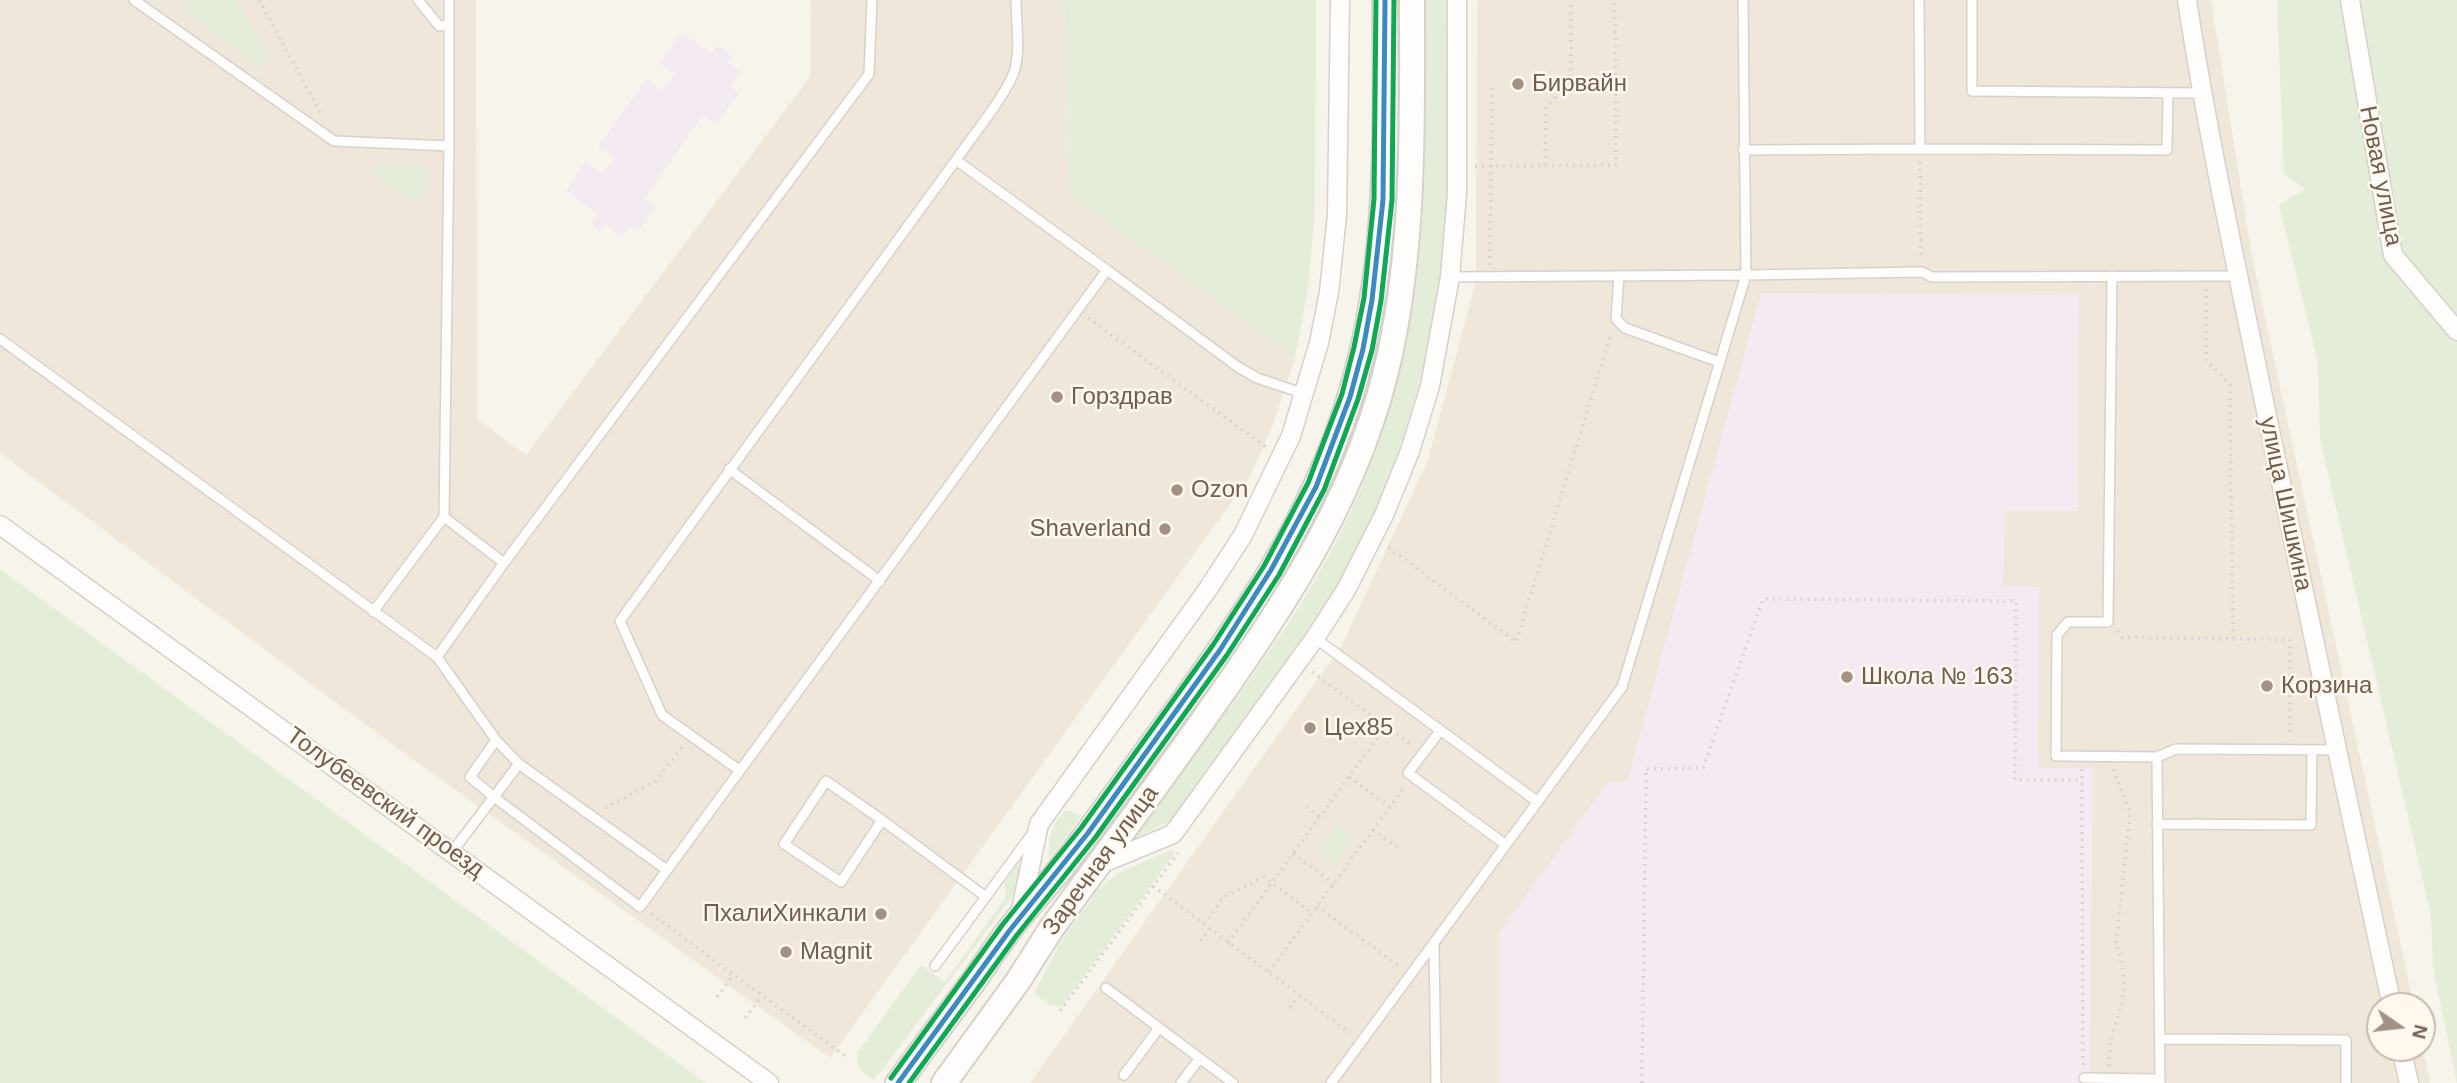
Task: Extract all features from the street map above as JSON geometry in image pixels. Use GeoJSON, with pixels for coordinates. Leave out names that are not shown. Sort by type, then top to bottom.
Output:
{"type":"FeatureCollection","features":[{"type":"Feature","properties":{"kind":"street"},"geometry":{"type":"LineString","coordinates":[[1020,916],[1039,824],[1208,589],[1243,535],[1291,436],[1319,343],[1329,292],[1337,215],[1339,0]]}},
{"type":"Feature","properties":{"kind":"street","name":"Заречная улица"},"geometry":{"type":"LineString","coordinates":[[898,1083],[1020,916],[1060,869],[1247,612],[1285,551],[1310,501],[1351,397],[1363,348],[1380,250],[1385,0]]}},
{"type":"Feature","properties":{"kind":"street","name":"Заречная улица"},"geometry":{"type":"LineString","coordinates":[[944,1083],[1270,626],[1336,512],[1358,460],[1390,355],[1406,251],[1412,0]]}},
{"type":"Feature","properties":{"kind":"street"},"geometry":{"type":"LineString","coordinates":[[1098,865],[1173,834],[1315,638],[1352,577],[1384,515],[1430,386],[1450,277],[1457,193],[1457,0]]}},
{"type":"Feature","properties":{"kind":"street","name":"улица Шишкина"},"geometry":{"type":"LineString","coordinates":[[2187,0],[2201,93],[2238,276],[2389,992]]}},
{"type":"Feature","properties":{"kind":"street","name":"Новая улица"},"geometry":{"type":"LineString","coordinates":[[2350,0],[2393,254],[2457,331]]}},
{"type":"Feature","properties":{"kind":"street","name":"Толубеевский проезд"},"geometry":{"type":"LineString","coordinates":[[0,525],[769,1083]]}},
{"type":"Feature","properties":{"kind":"street"},"geometry":{"type":"LineString","coordinates":[[2404,1062],[2409,1083]]}},
{"type":"Feature","properties":{"kind":"lane"},"geometry":{"type":"LineString","coordinates":[[134,0],[334,141],[449,146]]}},
{"type":"Feature","properties":{"kind":"lane"},"geometry":{"type":"LineString","coordinates":[[418,0],[439,26],[449,25]]}},
{"type":"Feature","properties":{"kind":"lane"},"geometry":{"type":"LineString","coordinates":[[373,612],[444,517],[449,0]]}},
{"type":"Feature","properties":{"kind":"lane"},"geometry":{"type":"LineString","coordinates":[[436,657],[869,74],[872,0]]}},
{"type":"Feature","properties":{"kind":"lane"},"geometry":{"type":"LineString","coordinates":[[739,770],[662,715],[620,621],[956,160],[1006,87],[1014,72],[1016,0]]}},
{"type":"Feature","properties":{"kind":"lane"},"geometry":{"type":"LineString","coordinates":[[1331,1083],[1622,687],[1746,275],[1743,0]]}},
{"type":"Feature","properties":{"kind":"lane"},"geometry":{"type":"LineString","coordinates":[[1919,0],[1920,149]]}},
{"type":"Feature","properties":{"kind":"lane"},"geometry":{"type":"LineString","coordinates":[[1972,0],[1972,91],[2201,93]]}},
{"type":"Feature","properties":{"kind":"lane"},"geometry":{"type":"LineString","coordinates":[[1743,150],[2167,150],[2168,93]]}},
{"type":"Feature","properties":{"kind":"lane"},"geometry":{"type":"LineString","coordinates":[[956,160],[1238,367],[1257,378],[1305,394]]}},
{"type":"Feature","properties":{"kind":"lane"},"geometry":{"type":"LineString","coordinates":[[496,740],[470,778],[640,906],[1107,270]]}},
{"type":"Feature","properties":{"kind":"lane"},"geometry":{"type":"LineString","coordinates":[[1450,277],[1922,272],[1932,276],[2238,276]]}},
{"type":"Feature","properties":{"kind":"lane"},"geometry":{"type":"LineString","coordinates":[[1619,276],[1616,318],[1625,328],[1719,362]]}},
{"type":"Feature","properties":{"kind":"lane"},"geometry":{"type":"LineString","coordinates":[[2112,276],[2108,622],[2068,622],[2057,635],[2056,756],[2157,757],[2176,749],[2336,750]]}},
{"type":"Feature","properties":{"kind":"lane"},"geometry":{"type":"LineString","coordinates":[[0,339],[436,657],[496,740],[519,764],[667,870]]}},
{"type":"Feature","properties":{"kind":"lane"},"geometry":{"type":"LineString","coordinates":[[729,469],[880,580]]}},
{"type":"Feature","properties":{"kind":"lane"},"geometry":{"type":"LineString","coordinates":[[444,517],[504,563]]}},
{"type":"Feature","properties":{"kind":"lane"},"geometry":{"type":"LineString","coordinates":[[1315,638],[1538,802]]}},
{"type":"Feature","properties":{"kind":"lane"},"geometry":{"type":"LineString","coordinates":[[1440,731],[1408,773],[1506,845]]}},
{"type":"Feature","properties":{"kind":"lane"},"geometry":{"type":"LineString","coordinates":[[2157,824],[2311,825],[2312,750]]}},
{"type":"Feature","properties":{"kind":"lane"},"geometry":{"type":"LineString","coordinates":[[2084,1078],[2160,1081],[2157,757]]}},
{"type":"Feature","properties":{"kind":"lane"},"geometry":{"type":"LineString","coordinates":[[452,852],[519,764]]}},
{"type":"Feature","properties":{"kind":"lane"},"geometry":{"type":"LineString","coordinates":[[882,820],[841,882],[784,844],[826,781],[882,820],[986,897]]}},
{"type":"Feature","properties":{"kind":"lane"},"geometry":{"type":"LineString","coordinates":[[935,966],[1039,824]]}},
{"type":"Feature","properties":{"kind":"lane"},"geometry":{"type":"LineString","coordinates":[[1434,943],[1436,1083]]}},
{"type":"Feature","properties":{"kind":"lane"},"geometry":{"type":"LineString","coordinates":[[1106,988],[1233,1083]]}},
{"type":"Feature","properties":{"kind":"lane"},"geometry":{"type":"LineString","coordinates":[[1124,1075],[1159,1028]]}},
{"type":"Feature","properties":{"kind":"lane"},"geometry":{"type":"LineString","coordinates":[[2160,1039],[2346,1040],[2346,1083]]}},
{"type":"Feature","properties":{"kind":"lane"},"geometry":{"type":"LineString","coordinates":[[1181,1083],[1199,1058]]}},
{"type":"Feature","properties":{"kind":"path"},"geometry":{"type":"LineString","coordinates":[[259,0],[323,118]]}},
{"type":"Feature","properties":{"kind":"path"},"geometry":{"type":"LineString","coordinates":[[1545,165],[1546,107],[1570,80],[1571,0]]}},
{"type":"Feature","properties":{"kind":"path"},"geometry":{"type":"LineString","coordinates":[[1468,166],[1616,165],[1615,0]]}},
{"type":"Feature","properties":{"kind":"path"},"geometry":{"type":"LineString","coordinates":[[1490,276],[1492,88]]}},
{"type":"Feature","properties":{"kind":"path"},"geometry":{"type":"LineString","coordinates":[[1920,149],[1922,272]]}},
{"type":"Feature","properties":{"kind":"path"},"geometry":{"type":"LineString","coordinates":[[2206,276],[2206,360],[2230,385],[2233,639]]}},
{"type":"Feature","properties":{"kind":"path"},"geometry":{"type":"LineString","coordinates":[[1078,311],[1269,449]]}},
{"type":"Feature","properties":{"kind":"path"},"geometry":{"type":"LineString","coordinates":[[1382,543],[1516,642],[1616,318]]}},
{"type":"Feature","properties":{"kind":"path"},"geometry":{"type":"LineString","coordinates":[[1642,1083],[1646,769],[1703,768],[1763,599],[2016,601],[2015,780],[2082,780],[2084,1078]]}},
{"type":"Feature","properties":{"kind":"path"},"geometry":{"type":"LineString","coordinates":[[2108,622],[2122,637],[2290,640],[2290,750]]}},
{"type":"Feature","properties":{"kind":"path"},"geometry":{"type":"LineString","coordinates":[[1309,670],[1423,753]]}},
{"type":"Feature","properties":{"kind":"path"},"geometry":{"type":"LineString","coordinates":[[1228,943],[1387,726]]}},
{"type":"Feature","properties":{"kind":"path"},"geometry":{"type":"LineString","coordinates":[[591,815],[656,782],[691,735]]}},
{"type":"Feature","properties":{"kind":"path"},"geometry":{"type":"LineString","coordinates":[[2110,1079],[2108,1055],[2122,1002],[2123,963],[2116,944],[2130,813],[2116,782],[2113,757]]}},
{"type":"Feature","properties":{"kind":"path"},"geometry":{"type":"LineString","coordinates":[[1349,777],[1390,807]]}},
{"type":"Feature","properties":{"kind":"path"},"geometry":{"type":"LineString","coordinates":[[1269,973],[1401,792]]}},
{"type":"Feature","properties":{"kind":"path"},"geometry":{"type":"LineString","coordinates":[[1306,807],[1320,817]]}},
{"type":"Feature","properties":{"kind":"path"},"geometry":{"type":"LineString","coordinates":[[1373,830],[1399,849]]}},
{"type":"Feature","properties":{"kind":"path"},"geometry":{"type":"LineString","coordinates":[[1293,854],[1334,884]]}},
{"type":"Feature","properties":{"kind":"path"},"geometry":{"type":"LineString","coordinates":[[1204,924],[1224,897],[1264,877],[1312,913]]}},
{"type":"Feature","properties":{"kind":"path"},"geometry":{"type":"LineString","coordinates":[[1153,886],[1361,1041]]}},
{"type":"Feature","properties":{"kind":"path"},"geometry":{"type":"LineString","coordinates":[[640,906],[845,1056]]}},
{"type":"Feature","properties":{"kind":"path"},"geometry":{"type":"LineString","coordinates":[[1317,906],[1410,975]]}},
{"type":"Feature","properties":{"kind":"path"},"geometry":{"type":"LineString","coordinates":[[1200,941],[1210,929]]}},
{"type":"Feature","properties":{"kind":"path"},"geometry":{"type":"LineString","coordinates":[[717,997],[733,975]]}},
{"type":"Feature","properties":{"kind":"path"},"geometry":{"type":"LineString","coordinates":[[746,1018],[762,996]]}},
{"type":"Feature","properties":{"kind":"path"},"geometry":{"type":"LineString","coordinates":[[1290,1008],[1299,996]]}},
{"type":"Feature","properties":{"kind":"shaded area"},"geometry":{"type":"Polygon","coordinates":[[[0,0],[476,0],[477,419],[526,455],[810,77],[811,0],[1064,0],[1070,195],[1295,358],[1272,427],[1249,478],[830,1058],[408,756],[0,453],[0,0]]]}},
{"type":"Feature","properties":{"kind":"shaded area"},"geometry":{"type":"Polygon","coordinates":[[[1477,0],[2211,0],[2252,257],[2411,992],[2366,992],[2366,1062],[2426,1062],[2430,1083],[1030,1083],[1342,645],[1428,460],[1476,281],[1477,0]]]}},
{"type":"Feature","properties":{"kind":"shaded area"},"geometry":{"type":"Polygon","coordinates":[[[682,32],[712,53],[718,45],[733,56],[729,63],[740,72],[730,86],[739,93],[716,124],[703,115],[645,198],[656,206],[638,232],[630,226],[622,237],[605,225],[600,231],[591,224],[598,214],[566,191],[585,162],[603,174],[615,158],[598,147],[646,79],[663,91],[675,74],[659,64],[682,32]]]}},
{"type":"Feature","properties":{"kind":"shaded area","name":"Школа № 163"},"geometry":{"type":"Polygon","coordinates":[[[1761,293],[2079,295],[2078,511],[2004,511],[2003,586],[2039,587],[2038,768],[2092,768],[2090,1083],[1500,1083],[1500,931],[1608,782],[1627,782],[1761,293]]]}},
{"type":"Feature","properties":{"kind":"green space"},"geometry":{"type":"Polygon","coordinates":[[[190,0],[236,0],[269,55],[260,68],[183,10],[190,0]]]}},
{"type":"Feature","properties":{"kind":"green space"},"geometry":{"type":"Polygon","coordinates":[[[1064,0],[1316,0],[1315,212],[1308,288],[1295,358],[1070,195],[1064,0]]]}},
{"type":"Feature","properties":{"kind":"green space"},"geometry":{"type":"Polygon","coordinates":[[[1425,0],[1446,0],[1448,162],[1445,227],[1429,342],[1408,424],[1394,465],[1362,543],[1320,616],[1296,651],[1171,821],[1137,837],[1136,833],[1250,680],[1303,600],[1348,518],[1379,443],[1401,364],[1418,273],[1425,156],[1425,0]]]}},
{"type":"Feature","properties":{"kind":"green space"},"geometry":{"type":"Polygon","coordinates":[[[2277,0],[2457,0],[2457,1083],[2433,968],[2431,915],[2320,439],[2318,362],[2279,205],[2305,189],[2284,174],[2277,0]]]}},
{"type":"Feature","properties":{"kind":"green space"},"geometry":{"type":"Polygon","coordinates":[[[378,165],[424,165],[426,189],[416,204],[374,173],[378,165]]]}},
{"type":"Feature","properties":{"kind":"green space"},"geometry":{"type":"Polygon","coordinates":[[[0,569],[706,1083],[0,1083],[0,569]]]}},
{"type":"Feature","properties":{"kind":"green space"},"geometry":{"type":"Polygon","coordinates":[[[1068,810],[1081,816],[1052,856],[1049,856],[1052,830],[1058,819],[1068,810]]]}},
{"type":"Feature","properties":{"kind":"green space"},"geometry":{"type":"Polygon","coordinates":[[[1337,827],[1353,839],[1335,864],[1318,852],[1337,827]]]}},
{"type":"Feature","properties":{"kind":"green space"},"geometry":{"type":"Polygon","coordinates":[[[1171,850],[1175,853],[1061,1007],[1048,1004],[1034,994],[1062,939],[1099,889],[1118,873],[1171,850]]]}},
{"type":"Feature","properties":{"kind":"green space"},"geometry":{"type":"Polygon","coordinates":[[[1016,865],[1022,868],[1018,886],[1010,900],[874,1080],[858,1065],[858,1052],[921,965],[945,982],[1006,897],[1005,883],[1016,865]]]}},
{"type":"Feature","properties":{"kind":"transit line"},"geometry":{"type":"LineString","coordinates":[[891,1078],[1003,924],[1081,828],[1213,645],[1264,566],[1308,483],[1342,394],[1364,298],[1374,199],[1376,0]]}},
{"type":"Feature","properties":{"kind":"transit line"},"geometry":{"type":"LineString","coordinates":[[898,1083],[1010,930],[1088,833],[1220,650],[1271,570],[1316,487],[1350,397],[1372,300],[1383,200],[1385,0]]}},
{"type":"Feature","properties":{"kind":"transit line"},"geometry":{"type":"LineString","coordinates":[[909,1083],[1017,935],[1095,838],[1227,655],[1279,575],[1324,490],[1358,399],[1372,350],[1381,301],[1392,200],[1394,0]]}},
{"type":"Feature","properties":{"kind":"place","name":"Бирвайн"},"geometry":{"type":"Point","coordinates":[1518,84]}},
{"type":"Feature","properties":{"kind":"place","name":"Горздрав"},"geometry":{"type":"Point","coordinates":[1057,397]}},
{"type":"Feature","properties":{"kind":"place","name":"Ozon"},"geometry":{"type":"Point","coordinates":[1177,490]}},
{"type":"Feature","properties":{"kind":"place","name":"Shaverland"},"geometry":{"type":"Point","coordinates":[1165,529]}},
{"type":"Feature","properties":{"kind":"place","name":"Школа № 163"},"geometry":{"type":"Point","coordinates":[1847,677]}},
{"type":"Feature","properties":{"kind":"place","name":"Корзина"},"geometry":{"type":"Point","coordinates":[2267,686]}},
{"type":"Feature","properties":{"kind":"place","name":"Цех85"},"geometry":{"type":"Point","coordinates":[1310,728]}},
{"type":"Feature","properties":{"kind":"place","name":"ПхалиХинкали"},"geometry":{"type":"Point","coordinates":[881,914]}},
{"type":"Feature","properties":{"kind":"place","name":"Magnit"},"geometry":{"type":"Point","coordinates":[786,952]}}]}
